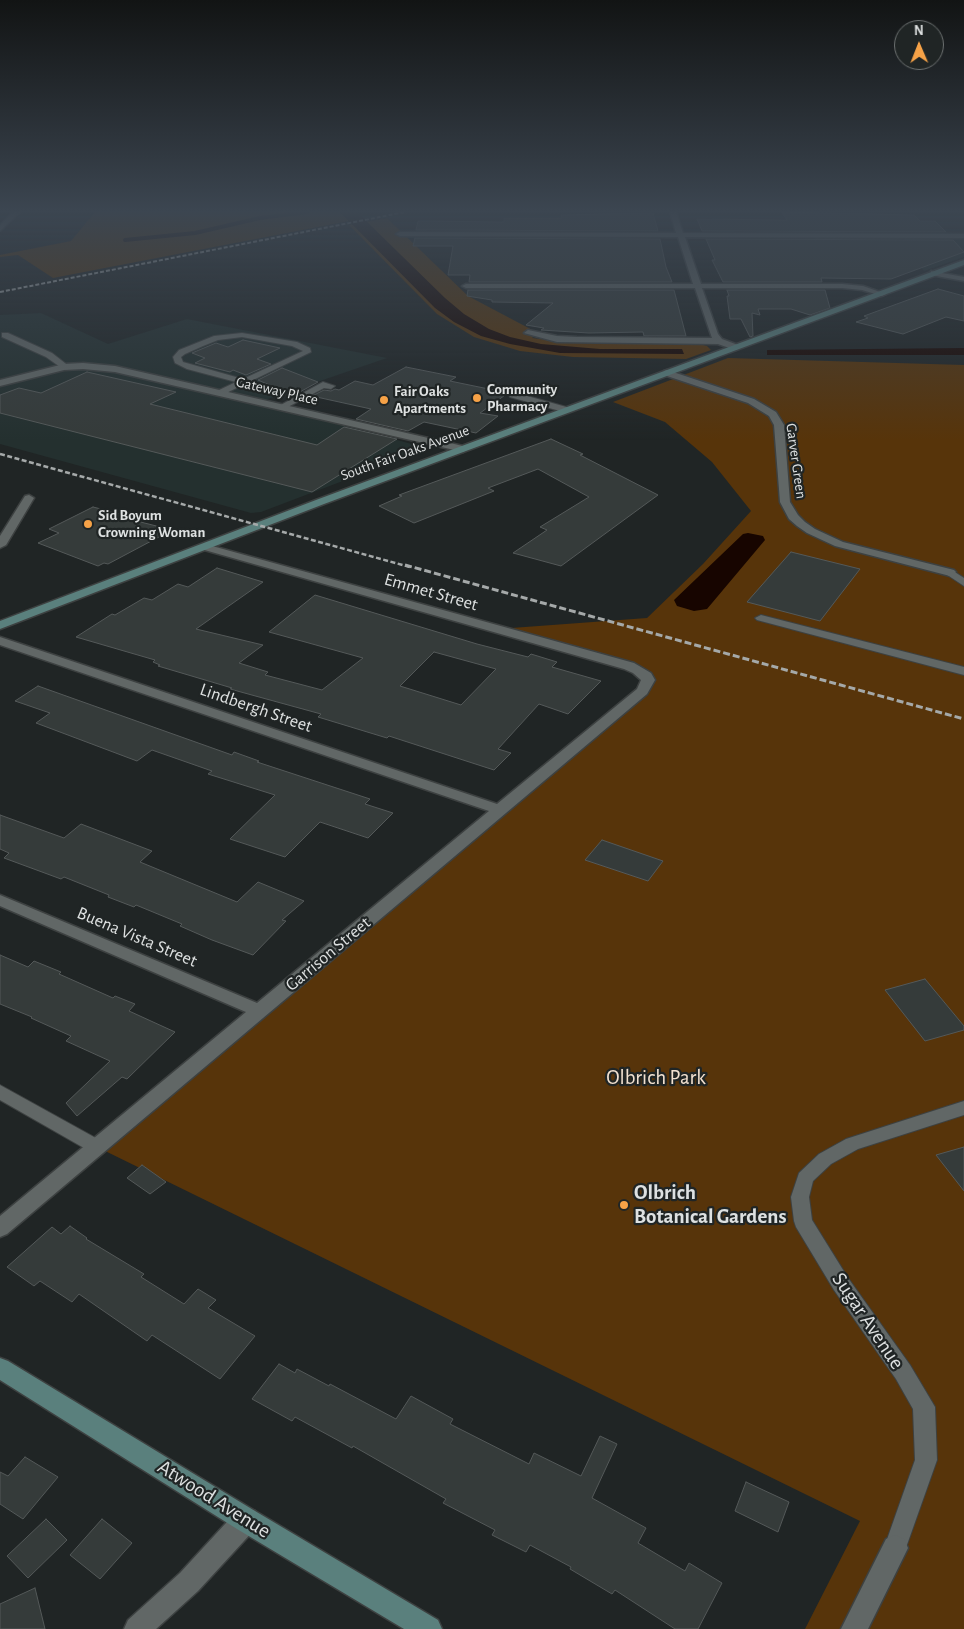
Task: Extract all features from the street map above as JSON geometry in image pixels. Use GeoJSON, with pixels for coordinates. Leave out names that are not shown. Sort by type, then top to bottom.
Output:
{"type":"FeatureCollection","features":[{"type":"Feature","properties":{"kind":"street"},"geometry":{"type":"LineString","coordinates":[[700,288],[714,335],[719,342]]}},
{"type":"Feature","properties":{"kind":"street"},"geometry":{"type":"LineString","coordinates":[[863,288],[882,294]]}},
{"type":"Feature","properties":{"kind":"street","name":"South Fair Oaks Avenue"},"geometry":{"type":"LineString","coordinates":[[0,625],[463,449],[897,288]]}},
{"type":"Feature","properties":{"kind":"street"},"geometry":{"type":"LineString","coordinates":[[528,333],[577,340],[719,342],[735,348]]}},
{"type":"Feature","properties":{"kind":"street","name":"Gateway Place"},"geometry":{"type":"LineString","coordinates":[[0,383],[51,369],[66,367],[83,366],[115,369],[463,449]]}},
{"type":"Feature","properties":{"kind":"street","name":"Garver Green"},"geometry":{"type":"LineString","coordinates":[[667,373],[751,401],[772,414],[779,425],[786,502],[793,517],[811,532],[838,544],[950,572]]}},
{"type":"Feature","properties":{"kind":"street"},"geometry":{"type":"LineString","coordinates":[[0,545],[29,498]]}},
{"type":"Feature","properties":{"kind":"street","name":"Emmet Street"},"geometry":{"type":"LineString","coordinates":[[205,547],[629,666],[646,676]]}},
{"type":"Feature","properties":{"kind":"street","name":"Lindbergh Street"},"geometry":{"type":"LineString","coordinates":[[0,640],[500,810]]}},
{"type":"Feature","properties":{"kind":"street","name":"Garrison Street"},"geometry":{"type":"LineString","coordinates":[[0,1228],[642,691],[648,680],[646,676]]}},
{"type":"Feature","properties":{"kind":"street","name":"Buena Vista Street"},"geometry":{"type":"LineString","coordinates":[[0,900],[259,1011]]}},
{"type":"Feature","properties":{"kind":"street","name":"Atwood Avenue"},"geometry":{"type":"LineString","coordinates":[[0,1368],[246,1520],[429,1629]]}},
{"type":"Feature","properties":{"kind":"street"},"geometry":{"type":"LineString","coordinates":[[137,1629],[189,1582],[246,1520]]}},
{"type":"Feature","properties":{"kind":"street","name":"Sugar Avenue"},"geometry":{"type":"LineString","coordinates":[[854,1629],[895,1548]]}},
{"type":"Feature","properties":{"kind":"lane"},"geometry":{"type":"LineString","coordinates":[[5,335],[49,355],[66,367]]}},
{"type":"Feature","properties":{"kind":"lane"},"geometry":{"type":"LineString","coordinates":[[220,393],[244,382],[307,352],[307,350],[294,344],[242,335],[217,338],[182,352],[177,357],[179,363],[244,382]]}},
{"type":"Feature","properties":{"kind":"lane"},"geometry":{"type":"LineString","coordinates":[[281,407],[323,385],[331,386]]}},
{"type":"Feature","properties":{"kind":"lane"},"geometry":{"type":"LineString","coordinates":[[512,395],[567,410]]}},
{"type":"Feature","properties":{"kind":"lane"},"geometry":{"type":"LineString","coordinates":[[950,572],[964,569]]}},
{"type":"Feature","properties":{"kind":"lane"},"geometry":{"type":"LineString","coordinates":[[950,572],[962,583]]}},
{"type":"Feature","properties":{"kind":"lane"},"geometry":{"type":"LineString","coordinates":[[761,618],[964,671]]}},
{"type":"Feature","properties":{"kind":"lane"},"geometry":{"type":"LineString","coordinates":[[0,1092],[97,1147]]}},
{"type":"Feature","properties":{"kind":"lane","name":"Sugar Avenue"},"geometry":{"type":"LineString","coordinates":[[895,1548],[926,1460],[924,1407],[903,1372],[841,1284],[803,1222],[800,1197],[805,1178],[825,1159],[838,1151],[852,1144],[964,1108]]}},
{"type":"Feature","properties":{"kind":"shaded area"},"geometry":{"type":"Polygon","coordinates":[[[415,288],[435,288],[464,314],[489,329],[510,337],[541,344],[600,349],[682,349],[684,354],[560,353],[510,344],[481,336],[454,322],[435,308],[415,288]]]}},
{"type":"Feature","properties":{"kind":"shaded area"},"geometry":{"type":"Polygon","coordinates":[[[41,313],[108,344],[187,319],[387,358],[259,402],[419,446],[422,451],[261,512],[251,513],[0,444],[0,315],[41,313]]]}},
{"type":"Feature","properties":{"kind":"shaded area"},"geometry":{"type":"Polygon","coordinates":[[[964,348],[964,355],[767,355],[767,350],[964,348]]]}},
{"type":"Feature","properties":{"kind":"shaded area"},"geometry":{"type":"Polygon","coordinates":[[[743,534],[763,536],[765,540],[707,609],[694,611],[677,606],[674,600],[743,534]]]}},
{"type":"Feature","properties":{"kind":"green space"},"geometry":{"type":"Polygon","coordinates":[[[411,288],[460,288],[468,296],[538,333],[532,338],[563,342],[696,343],[707,346],[711,350],[686,359],[573,357],[520,351],[474,337],[437,314],[411,288]]]}},
{"type":"Feature","properties":{"kind":"green space","name":"Olbrich Park"},"geometry":{"type":"Polygon","coordinates":[[[728,358],[964,365],[964,1629],[805,1629],[860,1521],[97,1147],[642,691],[645,676],[498,629],[647,618],[703,564],[751,511],[712,462],[665,422],[613,402],[728,358]]]}},
{"type":"Feature","properties":{"kind":"building"},"geometry":{"type":"Polygon","coordinates":[[[938,289],[964,296],[964,321],[946,317],[903,334],[856,322],[868,318],[864,316],[938,289]]]}},
{"type":"Feature","properties":{"kind":"building"},"geometry":{"type":"Polygon","coordinates":[[[468,290],[674,290],[686,336],[644,336],[643,332],[589,333],[541,330],[544,328],[526,325],[553,303],[492,302],[492,300],[467,296],[468,290]]]}},
{"type":"Feature","properties":{"kind":"building"},"geometry":{"type":"Polygon","coordinates":[[[727,290],[825,290],[830,308],[810,315],[791,309],[758,309],[760,315],[752,313],[753,336],[750,337],[741,319],[730,319],[727,290]]]}},
{"type":"Feature","properties":{"kind":"building"},"geometry":{"type":"Polygon","coordinates":[[[243,340],[280,348],[257,359],[271,364],[246,375],[233,370],[230,372],[195,363],[205,358],[192,353],[216,343],[228,347],[243,340]]]}},
{"type":"Feature","properties":{"kind":"building"},"geometry":{"type":"Polygon","coordinates":[[[406,367],[456,377],[450,381],[508,393],[480,413],[498,416],[476,433],[424,422],[408,431],[356,419],[371,409],[312,396],[324,390],[339,390],[355,381],[373,385],[406,367]]]}},
{"type":"Feature","properties":{"kind":"building"},"geometry":{"type":"Polygon","coordinates":[[[282,368],[318,382],[298,393],[281,390],[258,380],[282,368]]]}},
{"type":"Feature","properties":{"kind":"building"},"geometry":{"type":"Polygon","coordinates":[[[87,372],[176,392],[150,404],[317,445],[344,427],[397,439],[312,492],[0,413],[0,395],[19,388],[41,393],[87,372]]]}},
{"type":"Feature","properties":{"kind":"building"},"geometry":{"type":"Polygon","coordinates":[[[551,439],[583,454],[580,455],[658,495],[561,566],[513,553],[547,530],[540,527],[589,497],[538,469],[488,488],[494,491],[414,523],[379,506],[402,496],[399,495],[551,439]]]}},
{"type":"Feature","properties":{"kind":"building"},"geometry":{"type":"Polygon","coordinates":[[[93,507],[172,530],[108,564],[104,563],[98,566],[38,543],[59,533],[49,529],[93,507]]]}},
{"type":"Feature","properties":{"kind":"building"},"geometry":{"type":"Polygon","coordinates":[[[791,552],[860,569],[820,621],[747,602],[791,552]]]}},
{"type":"Feature","properties":{"kind":"building"},"geometry":{"type":"Polygon","coordinates":[[[217,568],[263,582],[196,629],[263,645],[239,663],[268,672],[265,675],[322,690],[363,658],[269,632],[315,595],[477,644],[528,657],[531,654],[557,662],[552,667],[601,681],[568,714],[539,704],[498,749],[511,753],[494,770],[389,736],[387,738],[318,717],[321,714],[230,689],[232,688],[158,666],[160,665],[153,662],[155,660],[76,637],[112,614],[115,615],[144,598],[152,600],[178,584],[188,587],[217,568]],[[434,652],[400,686],[461,705],[496,669],[434,652]]]}},
{"type":"Feature","properties":{"kind":"building"},"geometry":{"type":"Polygon","coordinates":[[[38,686],[232,755],[234,752],[259,761],[257,762],[370,799],[365,804],[393,813],[368,838],[320,822],[285,857],[230,839],[275,795],[208,774],[212,771],[152,750],[137,761],[36,723],[50,713],[15,701],[38,686]]]}},
{"type":"Feature","properties":{"kind":"building"},"geometry":{"type":"Polygon","coordinates":[[[0,815],[64,838],[81,824],[152,851],[140,862],[237,902],[258,882],[304,901],[282,920],[286,921],[253,955],[212,940],[180,926],[182,924],[136,905],[134,907],[64,877],[61,879],[4,858],[9,853],[0,849],[0,815]]]}},
{"type":"Feature","properties":{"kind":"building"},"geometry":{"type":"Polygon","coordinates":[[[602,840],[663,861],[648,881],[585,860],[602,840]]]}},
{"type":"Feature","properties":{"kind":"building"},"geometry":{"type":"Polygon","coordinates":[[[0,955],[28,967],[34,961],[113,998],[115,996],[135,1004],[129,1011],[175,1032],[127,1079],[122,1077],[77,1116],[66,1103],[110,1061],[66,1041],[71,1036],[0,1004],[0,955]]]}},
{"type":"Feature","properties":{"kind":"building"},"geometry":{"type":"Polygon","coordinates":[[[925,979],[964,1026],[964,1030],[925,1041],[885,990],[925,979]]]}},
{"type":"Feature","properties":{"kind":"building"},"geometry":{"type":"Polygon","coordinates":[[[964,1147],[964,1191],[936,1155],[964,1147]]]}},
{"type":"Feature","properties":{"kind":"building"},"geometry":{"type":"Polygon","coordinates":[[[142,1165],[166,1182],[150,1194],[127,1178],[142,1165]]]}},
{"type":"Feature","properties":{"kind":"building"},"geometry":{"type":"Polygon","coordinates":[[[70,1226],[86,1239],[144,1274],[141,1277],[184,1304],[198,1289],[216,1300],[208,1308],[255,1336],[220,1379],[152,1335],[147,1341],[79,1294],[72,1302],[40,1281],[34,1286],[7,1267],[52,1227],[61,1234],[70,1226]]]}},
{"type":"Feature","properties":{"kind":"building"},"geometry":{"type":"Polygon","coordinates":[[[279,1364],[295,1373],[297,1369],[329,1386],[330,1384],[396,1419],[411,1396],[453,1419],[450,1424],[529,1464],[534,1453],[581,1476],[600,1436],[617,1444],[592,1498],[646,1528],[638,1543],[685,1571],[689,1563],[722,1583],[698,1629],[675,1629],[615,1590],[612,1594],[570,1569],[571,1567],[530,1545],[526,1552],[492,1535],[495,1530],[443,1503],[446,1499],[353,1446],[352,1448],[295,1417],[292,1421],[252,1399],[279,1364]]]}},
{"type":"Feature","properties":{"kind":"building"},"geometry":{"type":"Polygon","coordinates":[[[25,1457],[58,1477],[23,1519],[0,1504],[0,1472],[8,1476],[25,1457]]]}},
{"type":"Feature","properties":{"kind":"building"},"geometry":{"type":"Polygon","coordinates":[[[746,1482],[789,1502],[778,1532],[735,1511],[746,1482]]]}},
{"type":"Feature","properties":{"kind":"building"},"geometry":{"type":"Polygon","coordinates":[[[46,1519],[67,1540],[28,1578],[7,1556],[46,1519]]]}},
{"type":"Feature","properties":{"kind":"building"},"geometry":{"type":"Polygon","coordinates":[[[102,1519],[132,1543],[100,1579],[70,1555],[102,1519]]]}},
{"type":"Feature","properties":{"kind":"building"},"geometry":{"type":"Polygon","coordinates":[[[35,1588],[45,1629],[0,1629],[0,1604],[35,1588]]]}},
{"type":"Feature","properties":{"kind":"railway"},"geometry":{"type":"LineString","coordinates":[[0,292],[20,288]]}},
{"type":"Feature","properties":{"kind":"railway"},"geometry":{"type":"LineString","coordinates":[[0,454],[410,567]]}},
{"type":"Feature","properties":{"kind":"railway"},"geometry":{"type":"LineString","coordinates":[[405,565],[964,719]]}},
{"type":"Feature","properties":{"kind":"place","name":"Community Pharmacy"},"geometry":{"type":"Point","coordinates":[477,398]}},
{"type":"Feature","properties":{"kind":"place","name":"Fair Oaks Apartments"},"geometry":{"type":"Point","coordinates":[384,400]}},
{"type":"Feature","properties":{"kind":"place","name":"Sid Boyum Crowning Woman"},"geometry":{"type":"Point","coordinates":[88,524]}},
{"type":"Feature","properties":{"kind":"place","name":"Olbrich Botanical Gardens"},"geometry":{"type":"Point","coordinates":[624,1205]}}]}
